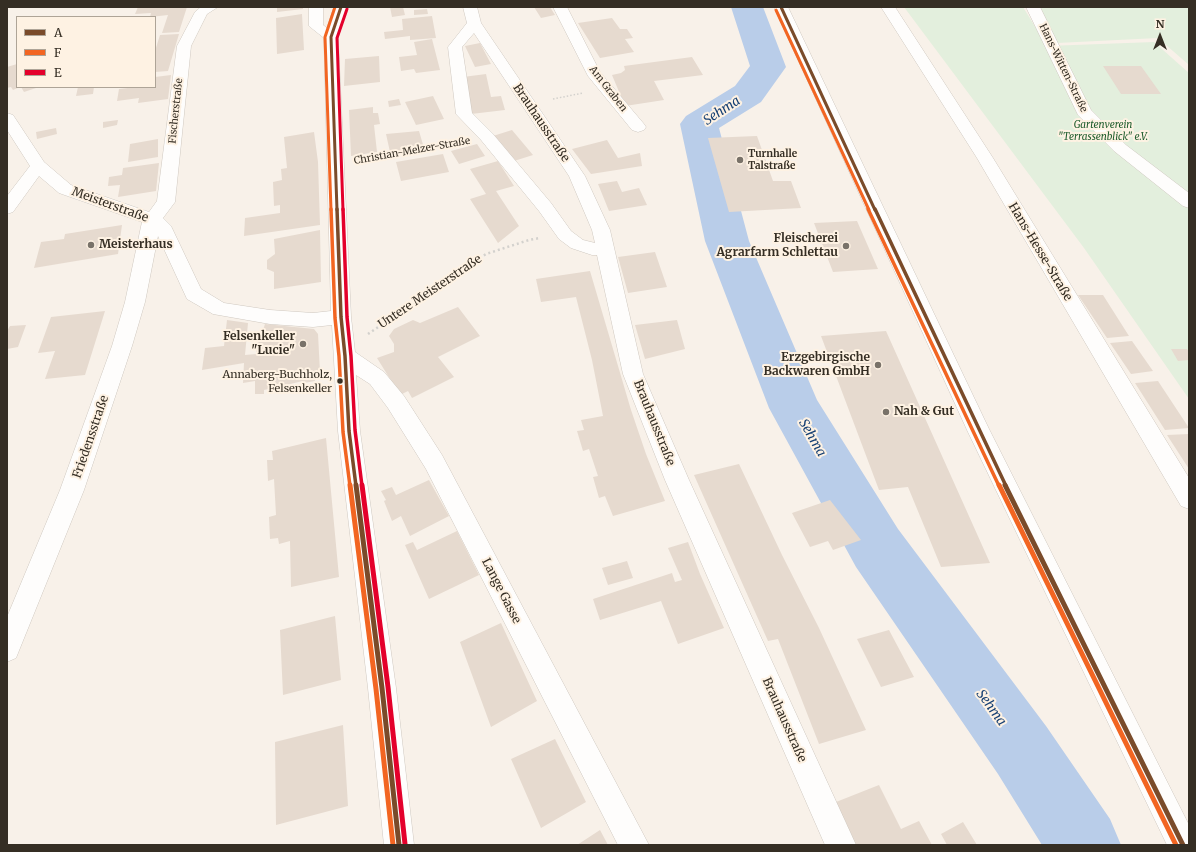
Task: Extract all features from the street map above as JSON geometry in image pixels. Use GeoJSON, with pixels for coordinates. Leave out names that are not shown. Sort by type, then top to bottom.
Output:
{"type":"FeatureCollection","features":[{"type":"Feature","properties":{"kind":"street","name":"Fischerstraße"},"geometry":{"type":"LineString","coordinates":[[152,219],[166,202],[184,46],[202,12],[211,7]]}},
{"type":"Feature","properties":{"kind":"street"},"geometry":{"type":"LineString","coordinates":[[316,7],[316,26],[331,37]]}},
{"type":"Feature","properties":{"kind":"street"},"geometry":{"type":"LineString","coordinates":[[340,7],[331,37],[341,317],[349,431],[381,681],[399,845]]}},
{"type":"Feature","properties":{"kind":"street","name":"Am Graben"},"geometry":{"type":"LineString","coordinates":[[560,7],[593,73],[638,126]]}},
{"type":"Feature","properties":{"kind":"street"},"geometry":{"type":"LineString","coordinates":[[781,7],[978,430],[1183,845]]}},
{"type":"Feature","properties":{"kind":"street","name":"Hans-Hesse-Straße"},"geometry":{"type":"LineString","coordinates":[[888,7],[985,158],[1043,258],[1189,499]]}},
{"type":"Feature","properties":{"kind":"street","name":"Hans-Witten-Straße"},"geometry":{"type":"LineString","coordinates":[[1034,7],[1084,112],[1120,148],[1189,202]]}},
{"type":"Feature","properties":{"kind":"street","name":"Brauhausstraße"},"geometry":{"type":"LineString","coordinates":[[472,15],[528,104],[577,176],[601,230],[633,374],[677,480],[841,845]]}},
{"type":"Feature","properties":{"kind":"street","name":"Christian-Melzer-Straße"},"geometry":{"type":"LineString","coordinates":[[472,15],[455,47],[464,114],[487,137],[545,207],[565,234],[578,244],[592,249],[605,249]]}},
{"type":"Feature","properties":{"kind":"street","name":"Meisterstraße"},"geometry":{"type":"LineString","coordinates":[[7,118],[38,166],[65,189],[152,219],[162,226],[194,294],[220,309],[270,317],[313,320],[341,317]]}},
{"type":"Feature","properties":{"kind":"street"},"geometry":{"type":"LineString","coordinates":[[7,208],[38,166]]}},
{"type":"Feature","properties":{"kind":"street","name":"Friedensstraße"},"geometry":{"type":"LineString","coordinates":[[7,649],[72,490],[122,346],[135,302],[152,219]]}},
{"type":"Feature","properties":{"kind":"street","name":"Lange Gasse"},"geometry":{"type":"LineString","coordinates":[[344,350],[376,378],[396,402],[434,462],[634,845]]}},
{"type":"Feature","properties":{"kind":"path"},"geometry":{"type":"LineString","coordinates":[[528,104],[606,89]]}},
{"type":"Feature","properties":{"kind":"path","name":"Christian-Melzer-Straße"},"geometry":{"type":"LineString","coordinates":[[336,164],[487,137]]}},
{"type":"Feature","properties":{"kind":"path","name":"Untere Meisterstraße"},"geometry":{"type":"LineString","coordinates":[[344,350],[486,254],[529,240],[565,234]]}},
{"type":"Feature","properties":{"kind":"green space","name":"Gartenverein \"Terrassenblick\" e.V."},"geometry":{"type":"Polygon","coordinates":[[[904,7],[1023,7],[1047,46],[1154,42],[1189,73],[1189,399],[1084,248],[904,7]]]}},
{"type":"Feature","properties":{"kind":"green space"},"geometry":{"type":"Polygon","coordinates":[[[1039,7],[1189,7],[1189,65],[1158,38],[1057,43],[1039,7]]]}},
{"type":"Feature","properties":{"kind":"building"},"geometry":{"type":"Polygon","coordinates":[[[138,7],[187,7],[179,32],[162,33],[168,15],[156,16],[150,16],[151,13],[135,14],[138,7]]]}},
{"type":"Feature","properties":{"kind":"building"},"geometry":{"type":"Polygon","coordinates":[[[277,7],[303,7],[303,9],[277,12],[277,7]]]}},
{"type":"Feature","properties":{"kind":"building"},"geometry":{"type":"Polygon","coordinates":[[[390,7],[403,7],[405,15],[392,17],[390,7]]]}},
{"type":"Feature","properties":{"kind":"building"},"geometry":{"type":"Polygon","coordinates":[[[534,7],[550,7],[555,15],[541,18],[534,7]]]}},
{"type":"Feature","properties":{"kind":"building"},"geometry":{"type":"Polygon","coordinates":[[[427,9],[428,14],[414,15],[414,10],[427,9]]]}},
{"type":"Feature","properties":{"kind":"building"},"geometry":{"type":"Polygon","coordinates":[[[302,14],[304,50],[277,54],[276,18],[302,14]]]}},
{"type":"Feature","properties":{"kind":"building"},"geometry":{"type":"Polygon","coordinates":[[[432,16],[436,38],[410,40],[410,36],[385,39],[384,32],[403,30],[402,19],[432,16]]]}},
{"type":"Feature","properties":{"kind":"building"},"geometry":{"type":"Polygon","coordinates":[[[612,18],[620,29],[627,29],[633,38],[625,39],[634,52],[600,58],[578,23],[612,18]]]}},
{"type":"Feature","properties":{"kind":"building"},"geometry":{"type":"Polygon","coordinates":[[[179,34],[168,71],[156,72],[156,48],[160,35],[179,34]]]}},
{"type":"Feature","properties":{"kind":"building"},"geometry":{"type":"Polygon","coordinates":[[[432,39],[440,70],[416,73],[414,69],[401,71],[399,57],[417,55],[414,42],[432,39]]]}},
{"type":"Feature","properties":{"kind":"building"},"geometry":{"type":"Polygon","coordinates":[[[480,43],[491,64],[475,67],[465,46],[480,43]]]}},
{"type":"Feature","properties":{"kind":"building"},"geometry":{"type":"Polygon","coordinates":[[[379,56],[380,82],[344,86],[345,59],[379,56]]]}},
{"type":"Feature","properties":{"kind":"building"},"geometry":{"type":"Polygon","coordinates":[[[692,57],[703,75],[654,81],[664,100],[625,106],[612,75],[621,73],[625,70],[624,66],[692,57]]]}},
{"type":"Feature","properties":{"kind":"building"},"geometry":{"type":"Polygon","coordinates":[[[16,64],[16,88],[18,88],[13,90],[11,87],[7,88],[7,67],[16,64]]]}},
{"type":"Feature","properties":{"kind":"building"},"geometry":{"type":"Polygon","coordinates":[[[1103,66],[1141,66],[1161,94],[1121,94],[1103,66]]]}},
{"type":"Feature","properties":{"kind":"building"},"geometry":{"type":"Polygon","coordinates":[[[486,74],[491,97],[501,96],[505,110],[471,114],[463,77],[486,74]]]}},
{"type":"Feature","properties":{"kind":"building"},"geometry":{"type":"Polygon","coordinates":[[[171,75],[168,99],[138,103],[139,98],[117,101],[119,89],[156,88],[156,77],[171,75]]]}},
{"type":"Feature","properties":{"kind":"building"},"geometry":{"type":"Polygon","coordinates":[[[22,88],[36,88],[24,92],[22,88]]]}},
{"type":"Feature","properties":{"kind":"building"},"geometry":{"type":"Polygon","coordinates":[[[78,88],[94,88],[93,94],[76,96],[78,88]]]}},
{"type":"Feature","properties":{"kind":"building"},"geometry":{"type":"Polygon","coordinates":[[[433,96],[444,119],[416,125],[405,102],[433,96]]]}},
{"type":"Feature","properties":{"kind":"building"},"geometry":{"type":"Polygon","coordinates":[[[399,99],[401,105],[389,107],[388,101],[399,99]]]}},
{"type":"Feature","properties":{"kind":"building"},"geometry":{"type":"Polygon","coordinates":[[[373,107],[373,113],[378,113],[380,124],[374,125],[377,152],[351,156],[349,110],[373,107]]]}},
{"type":"Feature","properties":{"kind":"building"},"geometry":{"type":"Polygon","coordinates":[[[118,120],[117,125],[103,128],[103,122],[118,120]]]}},
{"type":"Feature","properties":{"kind":"building"},"geometry":{"type":"Polygon","coordinates":[[[56,128],[57,134],[37,139],[36,132],[56,128]]]}},
{"type":"Feature","properties":{"kind":"building"},"geometry":{"type":"Polygon","coordinates":[[[512,130],[533,155],[514,161],[493,136],[512,130]]]}},
{"type":"Feature","properties":{"kind":"building"},"geometry":{"type":"Polygon","coordinates":[[[419,131],[424,148],[390,152],[386,134],[419,131]]]}},
{"type":"Feature","properties":{"kind":"building"},"geometry":{"type":"Polygon","coordinates":[[[314,132],[318,162],[320,225],[244,236],[245,218],[280,213],[280,205],[274,206],[273,182],[282,180],[281,169],[287,168],[284,137],[314,132]]]}},
{"type":"Feature","properties":{"kind":"building","name":"Turnhalle Talstraße"},"geometry":{"type":"Polygon","coordinates":[[[757,136],[773,181],[791,181],[801,208],[729,212],[708,138],[757,136]]]}},
{"type":"Feature","properties":{"kind":"building"},"geometry":{"type":"Polygon","coordinates":[[[158,139],[158,157],[128,162],[130,144],[158,139]]]}},
{"type":"Feature","properties":{"kind":"building"},"geometry":{"type":"Polygon","coordinates":[[[607,140],[618,158],[640,153],[642,166],[591,174],[572,149],[607,140]]]}},
{"type":"Feature","properties":{"kind":"building"},"geometry":{"type":"Polygon","coordinates":[[[477,144],[485,156],[459,164],[451,151],[477,144]]]}},
{"type":"Feature","properties":{"kind":"building"},"geometry":{"type":"Polygon","coordinates":[[[443,154],[449,172],[401,181],[396,162],[443,154]]]}},
{"type":"Feature","properties":{"kind":"building"},"geometry":{"type":"Polygon","coordinates":[[[498,161],[514,186],[496,191],[519,226],[498,243],[470,199],[486,194],[470,169],[498,161]]]}},
{"type":"Feature","properties":{"kind":"building"},"geometry":{"type":"Polygon","coordinates":[[[159,163],[156,191],[118,197],[120,185],[108,186],[109,177],[122,175],[123,168],[159,163]]]}},
{"type":"Feature","properties":{"kind":"building"},"geometry":{"type":"Polygon","coordinates":[[[617,181],[622,192],[639,188],[647,205],[609,211],[598,184],[617,181]]]}},
{"type":"Feature","properties":{"kind":"building","name":"Fleischerei Agrarfarm Schlettau"},"geometry":{"type":"Polygon","coordinates":[[[857,221],[878,269],[833,272],[814,223],[857,221]]]}},
{"type":"Feature","properties":{"kind":"building"},"geometry":{"type":"Polygon","coordinates":[[[122,225],[118,254],[34,268],[41,242],[64,239],[65,234],[122,225]]]}},
{"type":"Feature","properties":{"kind":"building"},"geometry":{"type":"Polygon","coordinates":[[[320,230],[321,282],[274,289],[274,272],[267,269],[267,260],[275,254],[274,239],[320,230]]]}},
{"type":"Feature","properties":{"kind":"building"},"geometry":{"type":"Polygon","coordinates":[[[655,252],[667,287],[628,293],[618,257],[655,252]]]}},
{"type":"Feature","properties":{"kind":"building"},"geometry":{"type":"Polygon","coordinates":[[[590,271],[631,410],[646,454],[665,501],[613,516],[605,496],[599,498],[593,477],[598,476],[589,449],[583,451],[577,431],[584,430],[581,420],[603,416],[592,360],[576,297],[541,302],[536,279],[590,271]]]}},
{"type":"Feature","properties":{"kind":"building"},"geometry":{"type":"Polygon","coordinates":[[[1078,295],[1103,295],[1129,336],[1107,338],[1078,295]]]}},
{"type":"Feature","properties":{"kind":"building"},"geometry":{"type":"Polygon","coordinates":[[[458,307],[480,336],[438,357],[454,377],[412,398],[408,391],[400,395],[377,358],[394,352],[394,344],[389,336],[394,329],[413,320],[420,323],[458,307]]]}},
{"type":"Feature","properties":{"kind":"building"},"geometry":{"type":"Polygon","coordinates":[[[105,311],[85,375],[45,379],[55,351],[38,353],[51,317],[105,311]]]}},
{"type":"Feature","properties":{"kind":"building"},"geometry":{"type":"Polygon","coordinates":[[[227,320],[248,323],[245,355],[256,354],[257,338],[262,333],[265,324],[314,329],[318,334],[320,372],[314,374],[315,381],[304,383],[303,381],[264,390],[264,394],[255,394],[255,381],[243,383],[244,363],[202,370],[205,348],[224,346],[227,320]]]}},
{"type":"Feature","properties":{"kind":"building"},"geometry":{"type":"Polygon","coordinates":[[[677,320],[685,349],[645,359],[635,325],[677,320]]]}},
{"type":"Feature","properties":{"kind":"building"},"geometry":{"type":"Polygon","coordinates":[[[26,325],[18,347],[7,349],[7,331],[10,326],[26,325]]]}},
{"type":"Feature","properties":{"kind":"building","name":"Nah & Gut"},"geometry":{"type":"Polygon","coordinates":[[[886,331],[990,563],[941,567],[908,487],[879,490],[821,336],[886,331]]]}},
{"type":"Feature","properties":{"kind":"building"},"geometry":{"type":"Polygon","coordinates":[[[1132,341],[1153,371],[1131,374],[1110,343],[1132,341]]]}},
{"type":"Feature","properties":{"kind":"building"},"geometry":{"type":"Polygon","coordinates":[[[1171,349],[1187,349],[1189,352],[1189,360],[1178,361],[1171,349]]]}},
{"type":"Feature","properties":{"kind":"building"},"geometry":{"type":"Polygon","coordinates":[[[1158,381],[1189,428],[1165,430],[1135,383],[1158,381]]]}},
{"type":"Feature","properties":{"kind":"building"},"geometry":{"type":"Polygon","coordinates":[[[1189,434],[1189,469],[1167,435],[1189,434]]]}},
{"type":"Feature","properties":{"kind":"building"},"geometry":{"type":"Polygon","coordinates":[[[326,438],[339,577],[291,587],[290,541],[279,544],[278,538],[270,539],[269,517],[276,515],[274,479],[268,481],[267,460],[273,460],[272,451],[326,438]]]}},
{"type":"Feature","properties":{"kind":"building"},"geometry":{"type":"Polygon","coordinates":[[[739,464],[782,555],[819,628],[866,730],[819,744],[778,639],[768,641],[694,475],[739,464]]]}},
{"type":"Feature","properties":{"kind":"building"},"geometry":{"type":"Polygon","coordinates":[[[429,480],[449,516],[410,536],[401,516],[392,521],[384,501],[386,500],[381,491],[392,487],[396,495],[429,480]]]}},
{"type":"Feature","properties":{"kind":"building"},"geometry":{"type":"Polygon","coordinates":[[[830,500],[861,540],[833,550],[828,541],[810,547],[792,513],[830,500]]]}},
{"type":"Feature","properties":{"kind":"building"},"geometry":{"type":"Polygon","coordinates":[[[457,531],[479,575],[429,599],[405,545],[413,542],[417,550],[457,531]]]}},
{"type":"Feature","properties":{"kind":"building"},"geometry":{"type":"Polygon","coordinates":[[[688,542],[700,574],[724,628],[678,644],[661,601],[600,620],[593,599],[672,573],[675,582],[682,580],[668,548],[688,542]]]}},
{"type":"Feature","properties":{"kind":"building"},"geometry":{"type":"Polygon","coordinates":[[[627,561],[633,578],[608,585],[602,568],[627,561]]]}},
{"type":"Feature","properties":{"kind":"building"},"geometry":{"type":"Polygon","coordinates":[[[335,616],[341,680],[283,695],[280,630],[335,616]]]}},
{"type":"Feature","properties":{"kind":"building"},"geometry":{"type":"Polygon","coordinates":[[[501,623],[537,701],[491,727],[460,642],[501,623]]]}},
{"type":"Feature","properties":{"kind":"building"},"geometry":{"type":"Polygon","coordinates":[[[889,630],[914,677],[881,687],[857,639],[889,630]]]}},
{"type":"Feature","properties":{"kind":"building"},"geometry":{"type":"Polygon","coordinates":[[[343,725],[348,806],[276,825],[275,742],[343,725]]]}},
{"type":"Feature","properties":{"kind":"building"},"geometry":{"type":"Polygon","coordinates":[[[555,739],[586,802],[541,828],[511,759],[555,739]]]}},
{"type":"Feature","properties":{"kind":"building"},"geometry":{"type":"Polygon","coordinates":[[[879,785],[901,829],[919,821],[932,845],[856,845],[836,802],[879,785]]]}},
{"type":"Feature","properties":{"kind":"building"},"geometry":{"type":"Polygon","coordinates":[[[963,822],[977,845],[947,845],[941,834],[963,822]]]}},
{"type":"Feature","properties":{"kind":"building"},"geometry":{"type":"Polygon","coordinates":[[[600,830],[608,845],[577,845],[600,830]]]}},
{"type":"Feature","properties":{"kind":"waterway","name":"Sehma"},"geometry":{"type":"LineString","coordinates":[[747,7],[768,67],[748,94],[699,124],[727,241],[795,408],[877,548],[1022,750],[1084,845]]}},
{"type":"Feature","properties":{"kind":"transit line","name":"F"},"geometry":{"type":"LineString","coordinates":[[335,7],[325,37],[335,318],[339,356],[343,432],[376,689],[393,845]]}},
{"type":"Feature","properties":{"kind":"transit line","name":"A"},"geometry":{"type":"LineString","coordinates":[[341,7],[331,37],[341,317],[345,356],[349,431],[382,688],[399,845]]}},
{"type":"Feature","properties":{"kind":"transit line","name":"A"},"geometry":{"type":"LineString","coordinates":[[781,7],[978,430],[1183,845]]}},
{"type":"Feature","properties":{"kind":"transit line","name":"E"},"geometry":{"type":"LineString","coordinates":[[347,9],[337,38],[347,317],[351,356],[355,430],[388,687],[405,844]]}},
{"type":"Feature","properties":{"kind":"transit line","name":"F"},"geometry":{"type":"LineString","coordinates":[[776,10],[973,433],[1176,845]]}},
{"type":"Feature","properties":{"kind":"place","name":"Turnhalle Talstraße"},"geometry":{"type":"Point","coordinates":[740,160]}},
{"type":"Feature","properties":{"kind":"place","name":"Meisterhaus"},"geometry":{"type":"Point","coordinates":[91,245]}},
{"type":"Feature","properties":{"kind":"place","name":"Fleischerei Agrarfarm Schlettau"},"geometry":{"type":"Point","coordinates":[846,246]}},
{"type":"Feature","properties":{"kind":"place","name":"Felsenkeller \"Lucie\""},"geometry":{"type":"Point","coordinates":[303,344]}},
{"type":"Feature","properties":{"kind":"place","name":"Erzgebirgische Backwaren GmbH"},"geometry":{"type":"Point","coordinates":[878,365]}},
{"type":"Feature","properties":{"kind":"place","name":"Annaberg-Buchholz, Felsenkeller"},"geometry":{"type":"Point","coordinates":[340,381]}},
{"type":"Feature","properties":{"kind":"place","name":"Nah & Gut"},"geometry":{"type":"Point","coordinates":[886,412]}}]}
